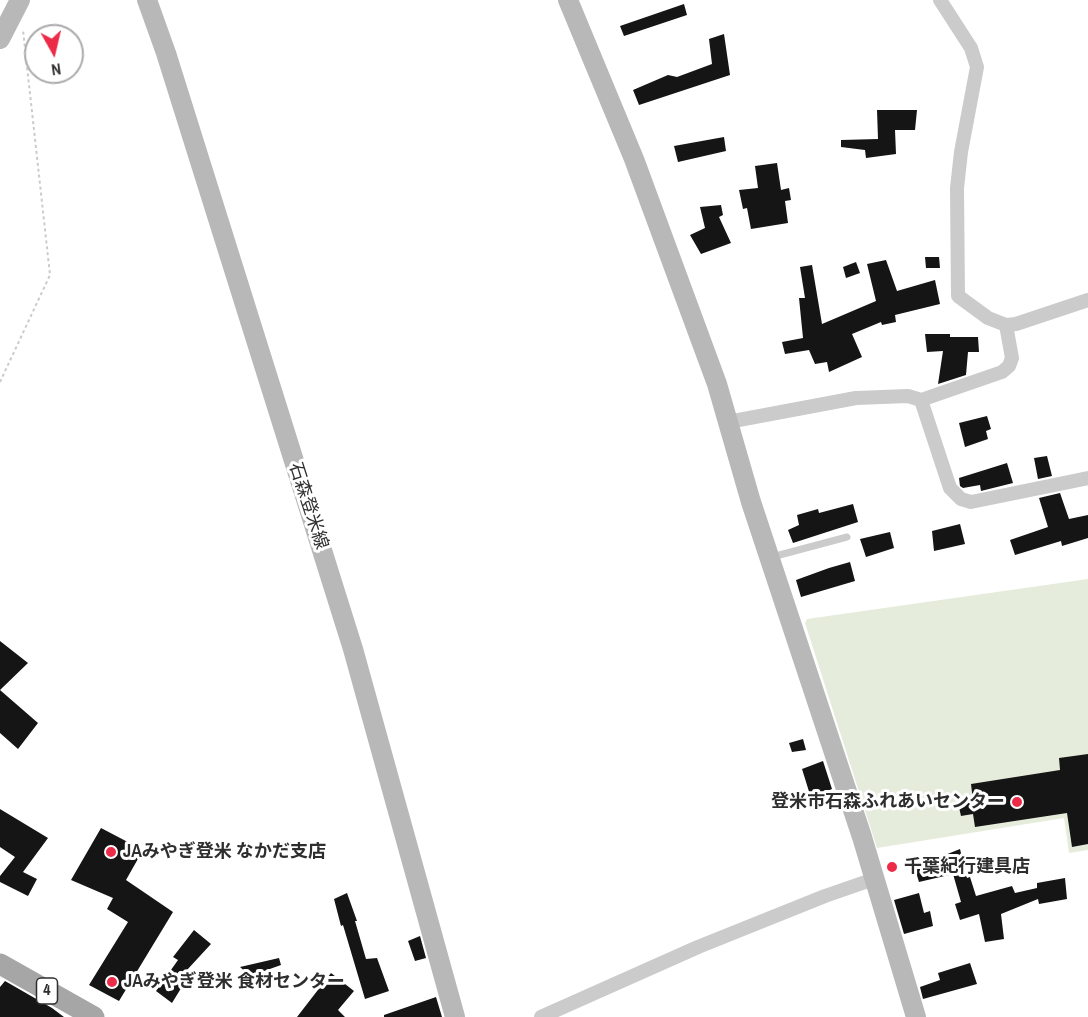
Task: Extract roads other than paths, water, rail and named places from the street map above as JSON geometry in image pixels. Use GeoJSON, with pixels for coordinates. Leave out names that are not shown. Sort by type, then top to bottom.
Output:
{"type":"FeatureCollection","features":[{"type":"Feature","properties":{"kind":"main road","name":"4"},"geometry":{"type":"LineString","coordinates":[[0,964],[94,1017]]}},
{"type":"Feature","properties":{"kind":"street"},"geometry":{"type":"LineString","coordinates":[[0,39],[20,0]]}},
{"type":"Feature","properties":{"kind":"street","name":"石森登米線"},"geometry":{"type":"LineString","coordinates":[[147,0],[166,53],[353,649],[455,1017]]}},
{"type":"Feature","properties":{"kind":"street"},"geometry":{"type":"LineString","coordinates":[[568,0],[634,159],[694,318],[769,558],[859,826],[916,1017]]}},
{"type":"Feature","properties":{"kind":"street"},"geometry":{"type":"LineString","coordinates":[[940,0],[971,48],[977,67],[961,152],[957,188],[958,296],[988,318],[1006,325],[1016,324],[1088,300]]}},
{"type":"Feature","properties":{"kind":"street"},"geometry":{"type":"LineString","coordinates":[[728,423],[856,398],[908,396],[921,400],[1002,372],[1009,366],[1012,358],[1006,325]]}},
{"type":"Feature","properties":{"kind":"street"},"geometry":{"type":"LineString","coordinates":[[921,400],[950,488],[961,499],[971,502],[1088,478]]}},
{"type":"Feature","properties":{"kind":"street"},"geometry":{"type":"LineString","coordinates":[[540,1017],[698,947],[825,896],[874,879]]}},
{"type":"Feature","properties":{"kind":"lane"},"geometry":{"type":"LineString","coordinates":[[769,558],[847,537]]}},
{"type":"Feature","properties":{"kind":"place","name":"登米市石森ふれあいセンター"},"geometry":{"type":"Point","coordinates":[1017,802]}},
{"type":"Feature","properties":{"kind":"place","name":"JAみやぎ登米 なかだ支店"},"geometry":{"type":"Point","coordinates":[111,852]}},
{"type":"Feature","properties":{"kind":"place","name":"千葉紀行建具店"},"geometry":{"type":"Point","coordinates":[892,867]}},
{"type":"Feature","properties":{"kind":"place","name":"JAみやぎ登米 食材センター"},"geometry":{"type":"Point","coordinates":[112,982]}}]}
